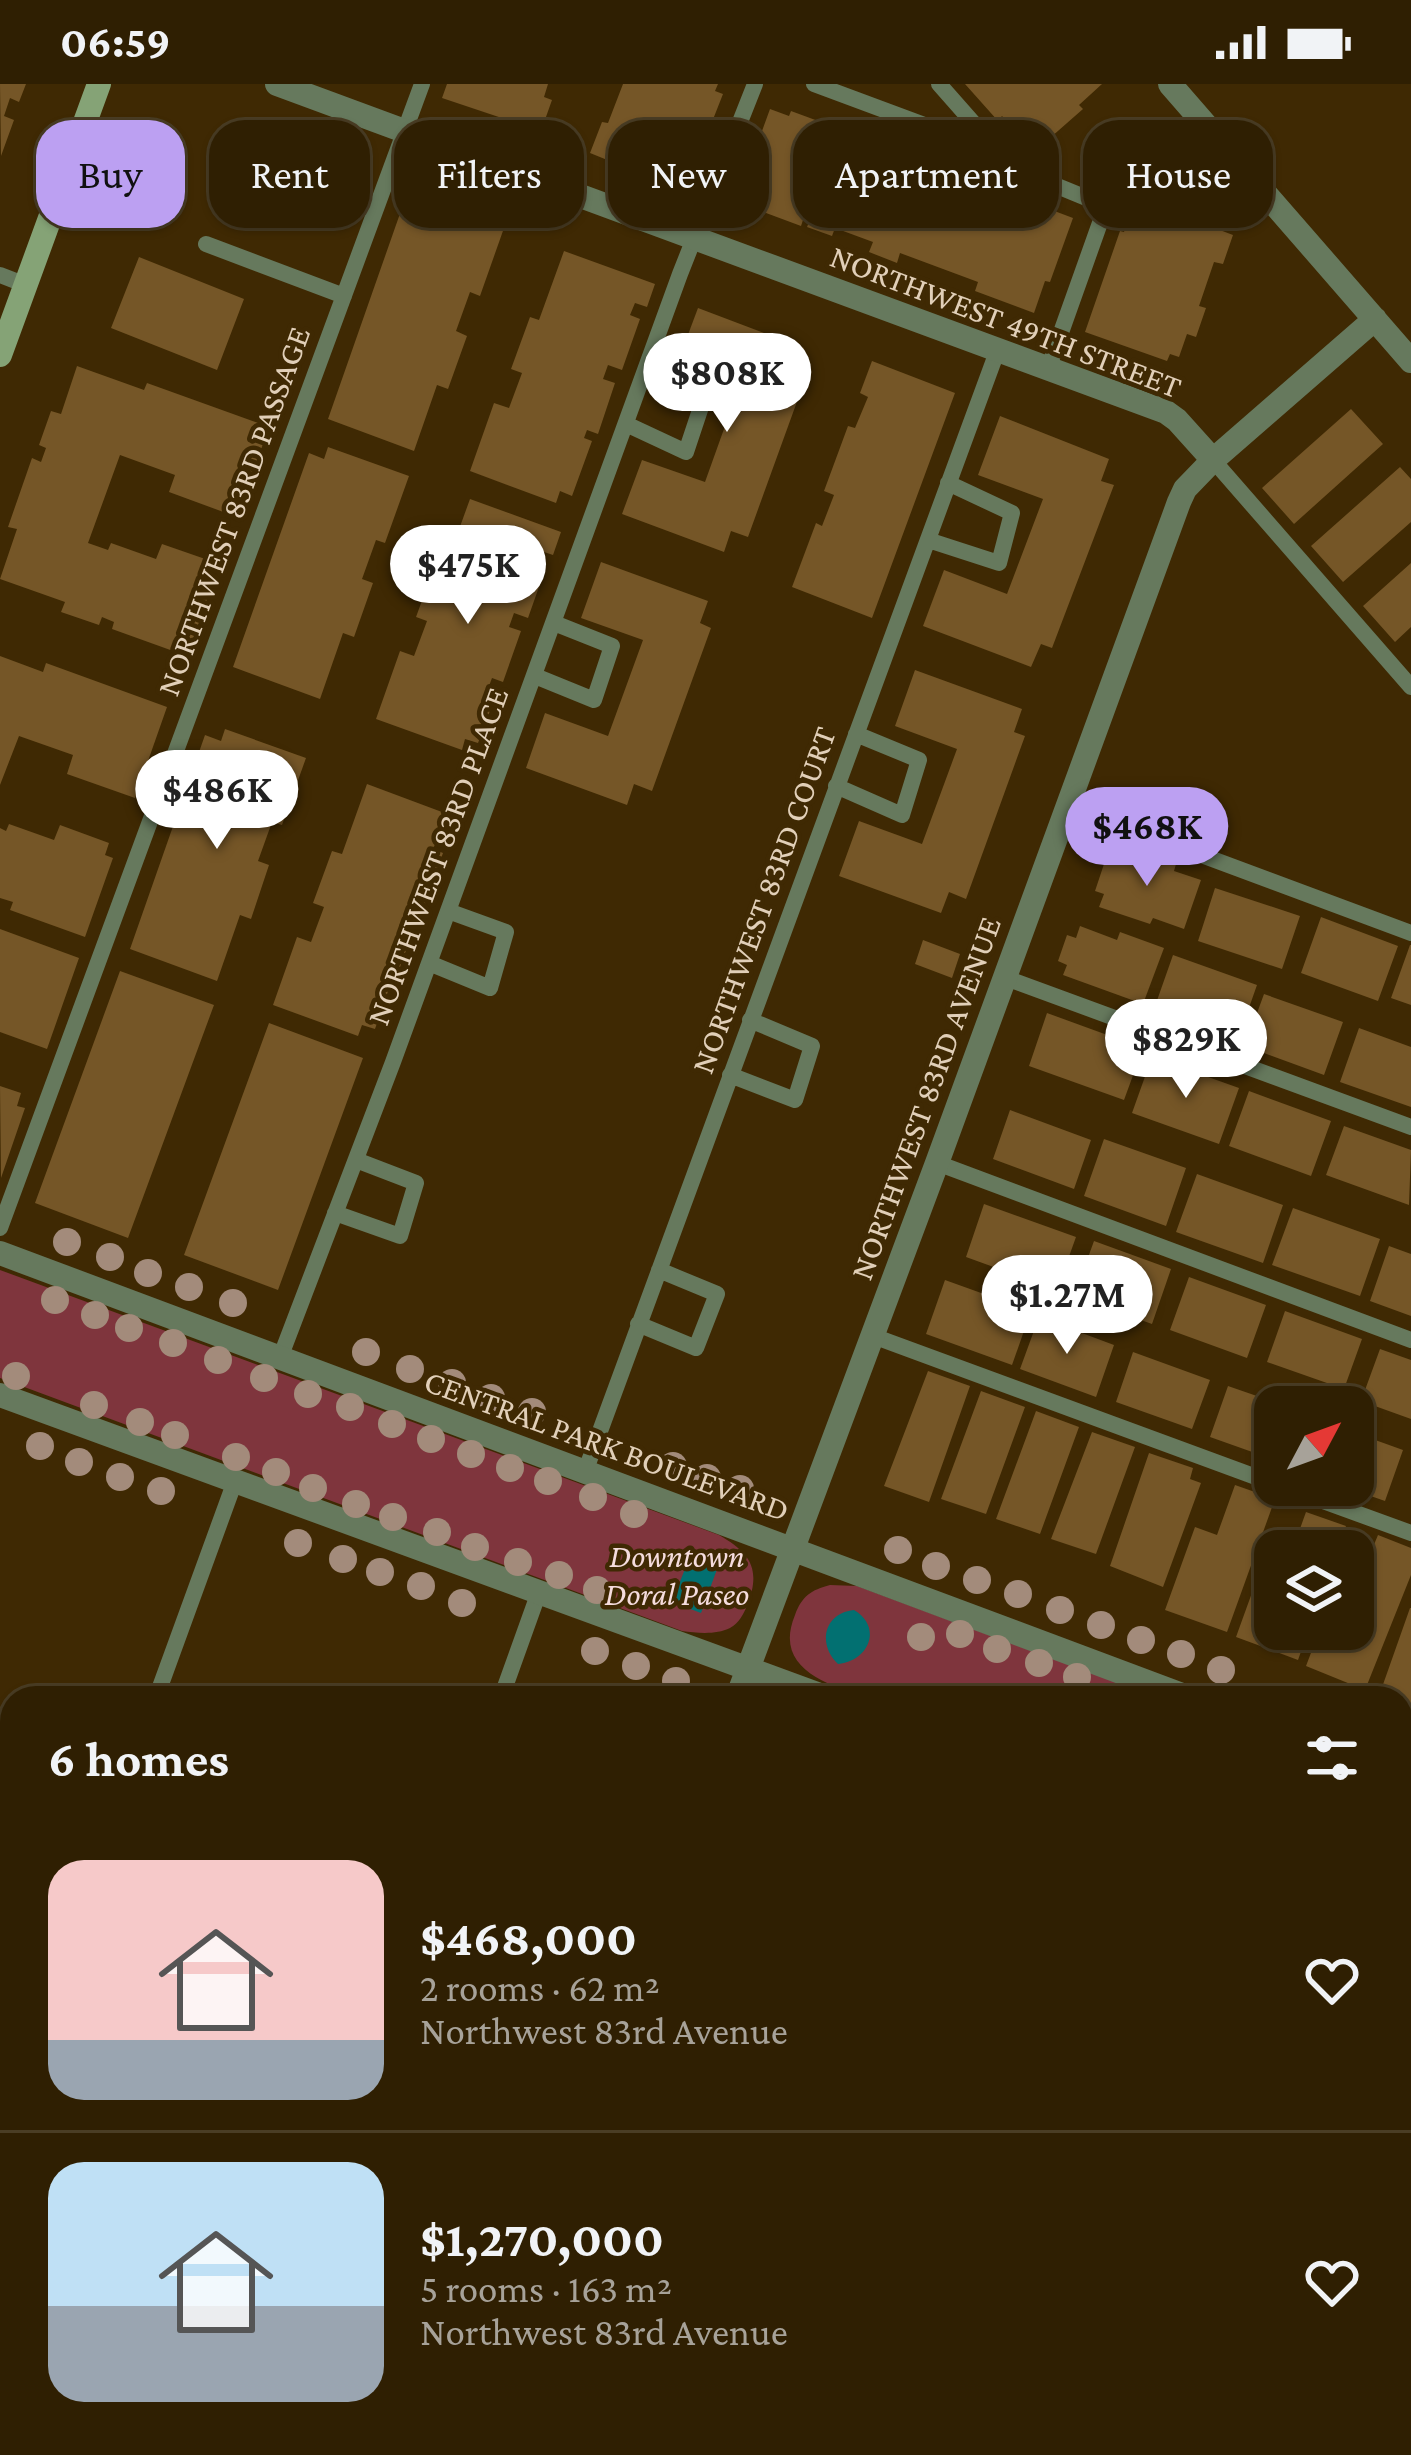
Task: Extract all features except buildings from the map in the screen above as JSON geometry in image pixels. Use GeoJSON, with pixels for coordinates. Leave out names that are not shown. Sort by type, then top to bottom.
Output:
{"type":"FeatureCollection","features":[{"type":"Feature","properties":{"kind":"street"},"geometry":{"type":"LineString","coordinates":[[0,355],[99,84]]}},
{"type":"Feature","properties":{"kind":"street","name":"NORTHWEST 49TH STREET"},"geometry":{"type":"LineString","coordinates":[[277,84],[394,127]]}},
{"type":"Feature","properties":{"kind":"street"},"geometry":{"type":"LineString","coordinates":[[1171,84],[1411,361]]}},
{"type":"Feature","properties":{"kind":"street","name":"NORTHWEST 49TH STREET"},"geometry":{"type":"LineString","coordinates":[[584,197],[1166,412],[1213,460]]}},
{"type":"Feature","properties":{"kind":"street","name":"NORTHWEST 83RD AVENUE"},"geometry":{"type":"LineString","coordinates":[[742,1686],[1185,489],[1375,319]]}},
{"type":"Feature","properties":{"kind":"street","name":"CENTRAL PARK BOULEVARD"},"geometry":{"type":"LineString","coordinates":[[0,1253],[1158,1686]]}},
{"type":"Feature","properties":{"kind":"street"},"geometry":{"type":"LineString","coordinates":[[0,1395],[795,1686]]}},
{"type":"Feature","properties":{"kind":"lane","name":"NORTHWEST 83RD PASSAGE"},"geometry":{"type":"LineString","coordinates":[[409,120],[422,84]]}},
{"type":"Feature","properties":{"kind":"lane","name":"NORTHWEST 83RD PLACE"},"geometry":{"type":"LineString","coordinates":[[280,1358],[755,84]]}},
{"type":"Feature","properties":{"kind":"lane"},"geometry":{"type":"LineString","coordinates":[[814,84],[911,120]]}},
{"type":"Feature","properties":{"kind":"lane"},"geometry":{"type":"LineString","coordinates":[[939,84],[970,120]]}},
{"type":"Feature","properties":{"kind":"lane"},"geometry":{"type":"LineString","coordinates":[[1195,120],[1199,117]]}},
{"type":"Feature","properties":{"kind":"lane","name":"NORTHWEST 83RD PASSAGE"},"geometry":{"type":"LineString","coordinates":[[0,1228],[394,161]]}},
{"type":"Feature","properties":{"kind":"lane"},"geometry":{"type":"LineString","coordinates":[[1048,369],[1098,228]]}},
{"type":"Feature","properties":{"kind":"lane"},"geometry":{"type":"LineString","coordinates":[[206,244],[344,296]]}},
{"type":"Feature","properties":{"kind":"lane"},"geometry":{"type":"LineString","coordinates":[[0,275],[26,285]]}},
{"type":"Feature","properties":{"kind":"lane","name":"NORTHWEST 83RD COURT"},"geometry":{"type":"LineString","coordinates":[[584,1472],[998,349]]}},
{"type":"Feature","properties":{"kind":"lane"},"geometry":{"type":"LineString","coordinates":[[626,424],[686,452],[704,398],[644,374]]}},
{"type":"Feature","properties":{"kind":"lane","name":"NORTHWEST 49TH STREET"},"geometry":{"type":"LineString","coordinates":[[1213,460],[1411,687]]}},
{"type":"Feature","properties":{"kind":"lane"},"geometry":{"type":"LineString","coordinates":[[928,540],[999,563],[1012,513],[948,483]]}},
{"type":"Feature","properties":{"kind":"lane"},"geometry":{"type":"LineString","coordinates":[[535,676],[594,700],[612,646],[554,623]]}},
{"type":"Feature","properties":{"kind":"lane"},"geometry":{"type":"LineString","coordinates":[[836,786],[902,815],[919,760],[856,734]]}},
{"type":"Feature","properties":{"kind":"lane"},"geometry":{"type":"LineString","coordinates":[[1067,805],[1411,933]]}},
{"type":"Feature","properties":{"kind":"lane"},"geometry":{"type":"LineString","coordinates":[[429,963],[490,988],[506,932],[448,911]]}},
{"type":"Feature","properties":{"kind":"lane"},"geometry":{"type":"LineString","coordinates":[[1006,978],[1411,1127]]}},
{"type":"Feature","properties":{"kind":"lane"},"geometry":{"type":"LineString","coordinates":[[730,1075],[795,1100],[812,1046],[750,1020]]}},
{"type":"Feature","properties":{"kind":"lane"},"geometry":{"type":"LineString","coordinates":[[335,1213],[400,1236],[416,1184],[356,1160]]}},
{"type":"Feature","properties":{"kind":"lane"},"geometry":{"type":"LineString","coordinates":[[938,1163],[1411,1340]]}},
{"type":"Feature","properties":{"kind":"lane"},"geometry":{"type":"LineString","coordinates":[[638,1324],[696,1348],[717,1294],[658,1270]]}},
{"type":"Feature","properties":{"kind":"lane"},"geometry":{"type":"LineString","coordinates":[[873,1336],[1254,1476]]}},
{"type":"Feature","properties":{"kind":"lane"},"geometry":{"type":"LineString","coordinates":[[159,1686],[235,1481]]}},
{"type":"Feature","properties":{"kind":"lane"},"geometry":{"type":"LineString","coordinates":[[1337,1506],[1411,1533]]}},
{"type":"Feature","properties":{"kind":"lane"},"geometry":{"type":"LineString","coordinates":[[505,1686],[539,1592]]}},
{"type":"Feature","properties":{"kind":"green space","name":"Downtown Doral Paseo"},"geometry":{"type":"Polygon","coordinates":[[[0,1270],[719,1535],[751,1564],[753,1582],[747,1606],[725,1630],[682,1631],[0,1378],[0,1270]]]}},
{"type":"Feature","properties":{"kind":"green space","name":"Downtown Doral Paseo"},"geometry":{"type":"Polygon","coordinates":[[[830,1585],[857,1586],[1127,1686],[833,1686],[807,1671],[791,1648],[795,1615],[812,1592],[830,1585]]]}},
{"type":"Feature","properties":{"kind":"water"},"geometry":{"type":"Polygon","coordinates":[[[692,1551],[720,1561],[701,1613],[672,1602],[692,1551]]]}},
{"type":"Feature","properties":{"kind":"water"},"geometry":{"type":"Polygon","coordinates":[[[854,1610],[868,1625],[868,1642],[858,1657],[838,1664],[827,1648],[827,1631],[836,1617],[854,1610]]]}}]}
